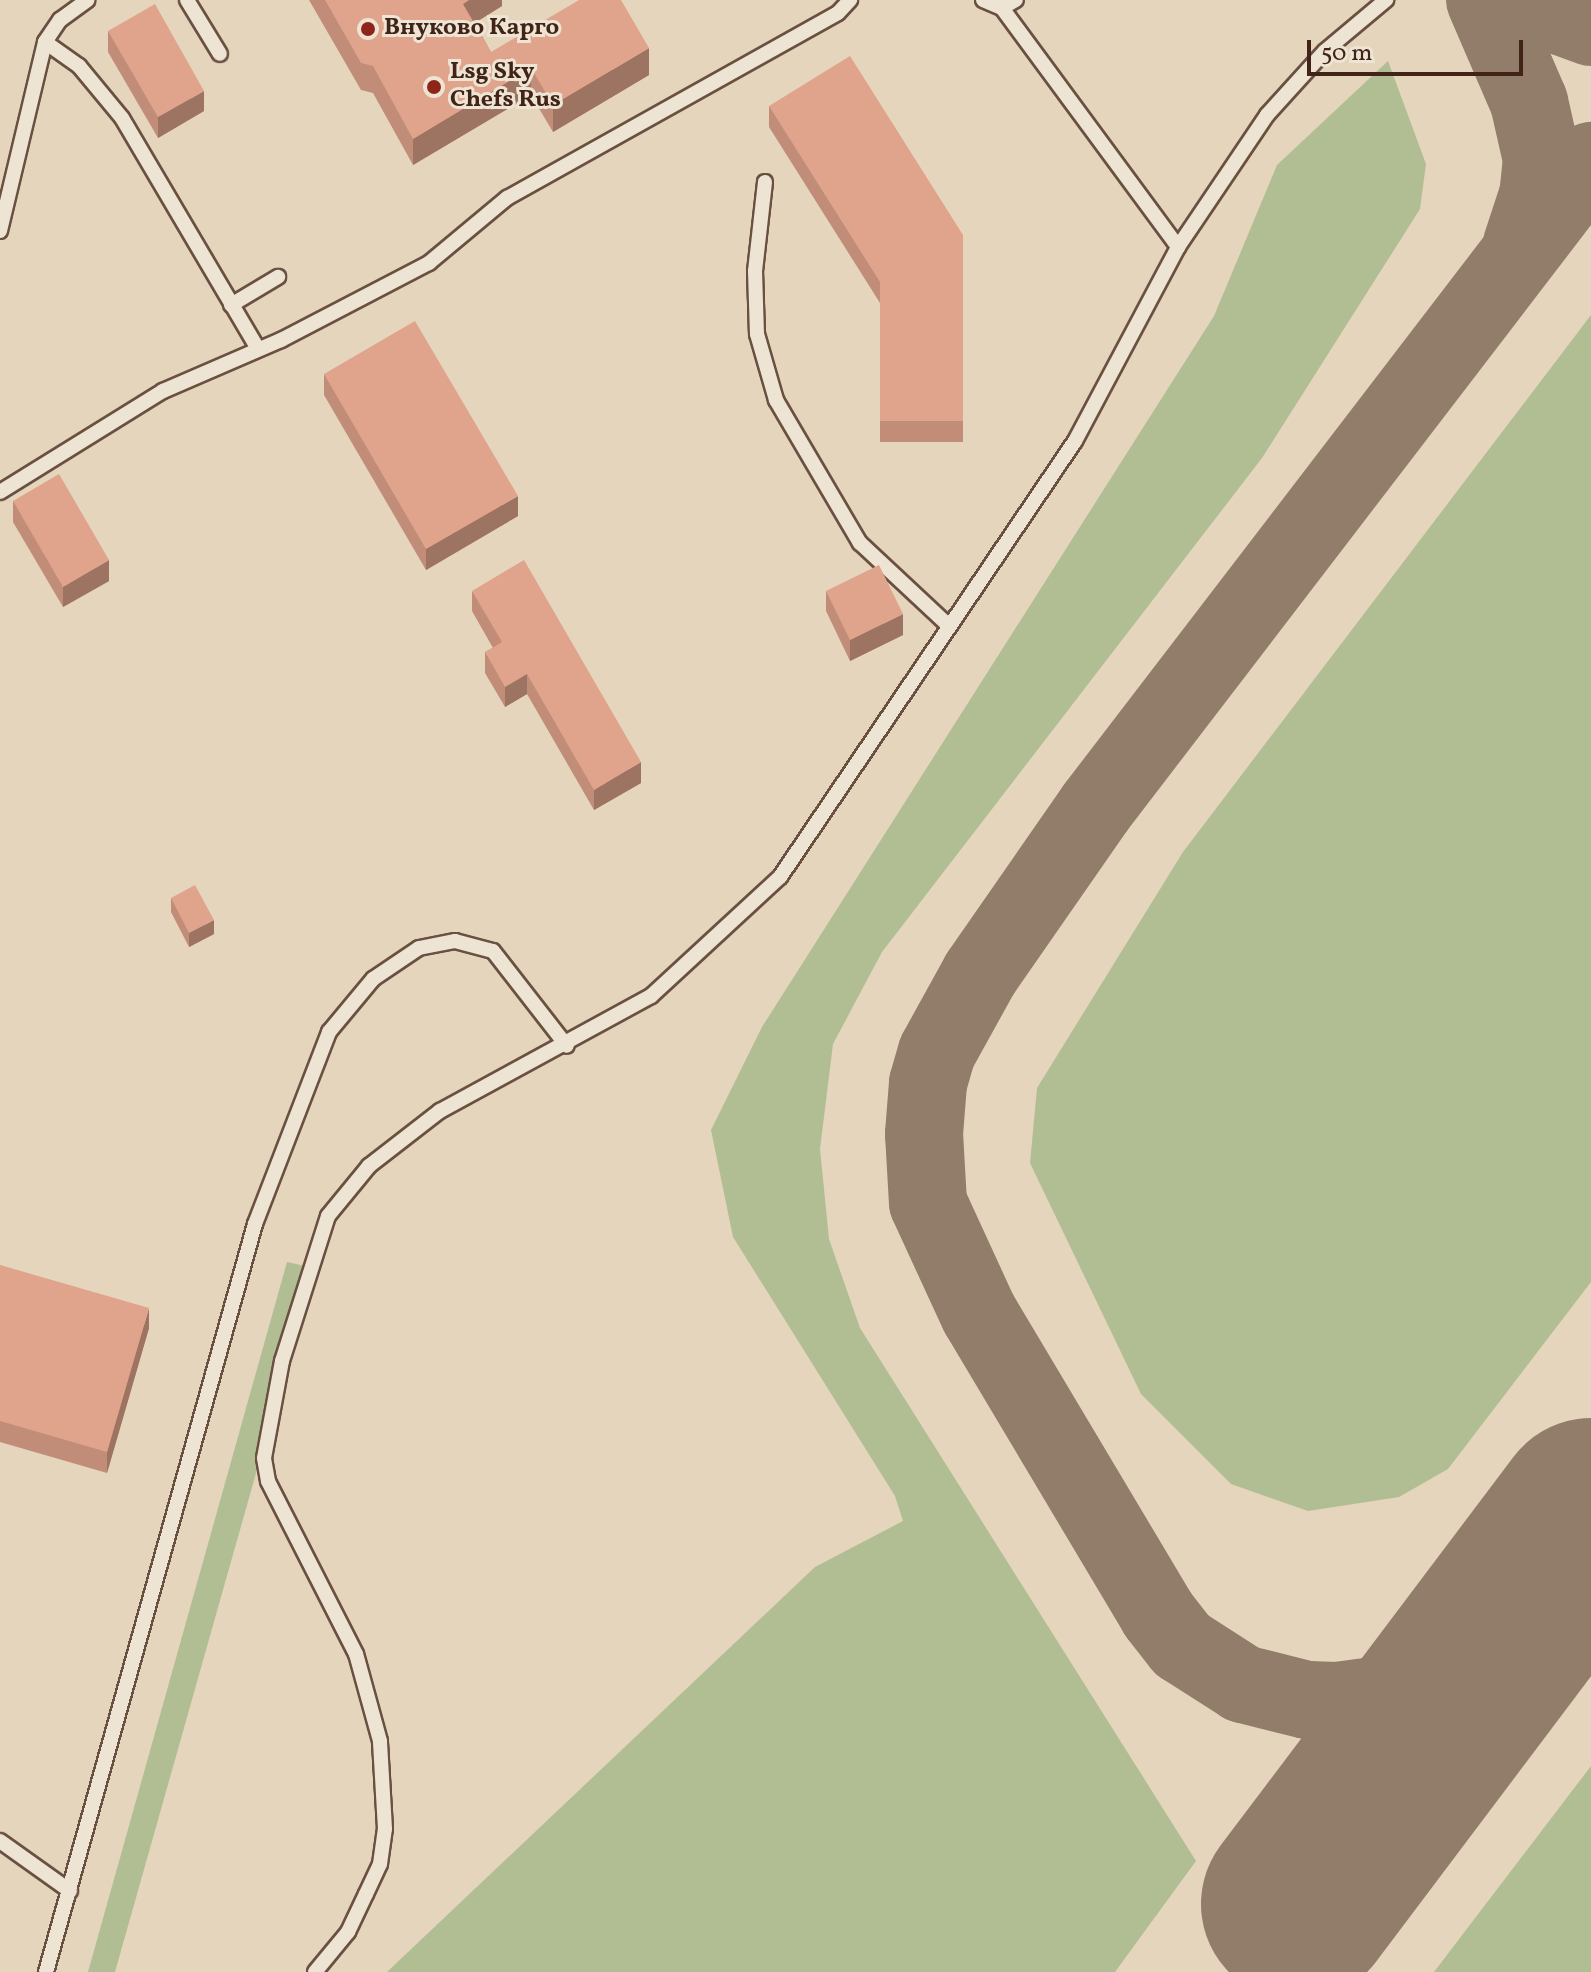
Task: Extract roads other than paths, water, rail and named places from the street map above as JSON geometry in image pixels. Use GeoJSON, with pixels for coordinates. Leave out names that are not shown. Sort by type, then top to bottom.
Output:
{"type":"FeatureCollection","features":[{"type":"Feature","properties":{"kind":"lane"},"geometry":{"type":"LineString","coordinates":[[0,231],[45,42],[60,20],[88,0]]}},
{"type":"Feature","properties":{"kind":"lane"},"geometry":{"type":"LineString","coordinates":[[187,0],[220,54]]}},
{"type":"Feature","properties":{"kind":"lane"},"geometry":{"type":"LineString","coordinates":[[0,492],[163,391],[258,349],[429,263],[507,198],[838,13],[850,0]]}},
{"type":"Feature","properties":{"kind":"lane"},"geometry":{"type":"LineString","coordinates":[[983,0],[1002,8],[1178,247]]}},
{"type":"Feature","properties":{"kind":"lane"},"geometry":{"type":"LineString","coordinates":[[1002,8],[1016,0]]}},
{"type":"Feature","properties":{"kind":"lane"},"geometry":{"type":"LineString","coordinates":[[315,1972],[348,1932],[380,1864],[385,1829],[380,1741],[356,1654],[268,1481],[266,1434],[282,1361],[328,1216],[369,1166],[440,1111],[567,1046],[651,996],[780,877],[1075,441],[1178,247],[1291,84],[1386,0]]}},
{"type":"Feature","properties":{"kind":"lane"},"geometry":{"type":"LineString","coordinates":[[45,42],[79,66],[122,118],[258,349]]}},
{"type":"Feature","properties":{"kind":"lane"},"geometry":{"type":"LineString","coordinates":[[765,182],[755,271],[757,334],[776,400],[860,543],[948,625]]}},
{"type":"Feature","properties":{"kind":"lane"},"geometry":{"type":"LineString","coordinates":[[231,305],[278,277]]}},
{"type":"Feature","properties":{"kind":"lane"},"geometry":{"type":"LineString","coordinates":[[46,1972],[255,1224],[329,1032],[373,979],[419,948],[455,941],[493,951],[567,1046]]}},
{"type":"Feature","properties":{"kind":"lane"},"geometry":{"type":"LineString","coordinates":[[0,1841],[70,1891]]}},
{"type":"Feature","properties":{"kind":"place","name":"Внуково Карго"},"geometry":{"type":"Point","coordinates":[368,29]}},
{"type":"Feature","properties":{"kind":"place","name":"Lsg Sky Chefs Rus"},"geometry":{"type":"Point","coordinates":[434,87]}}]}
